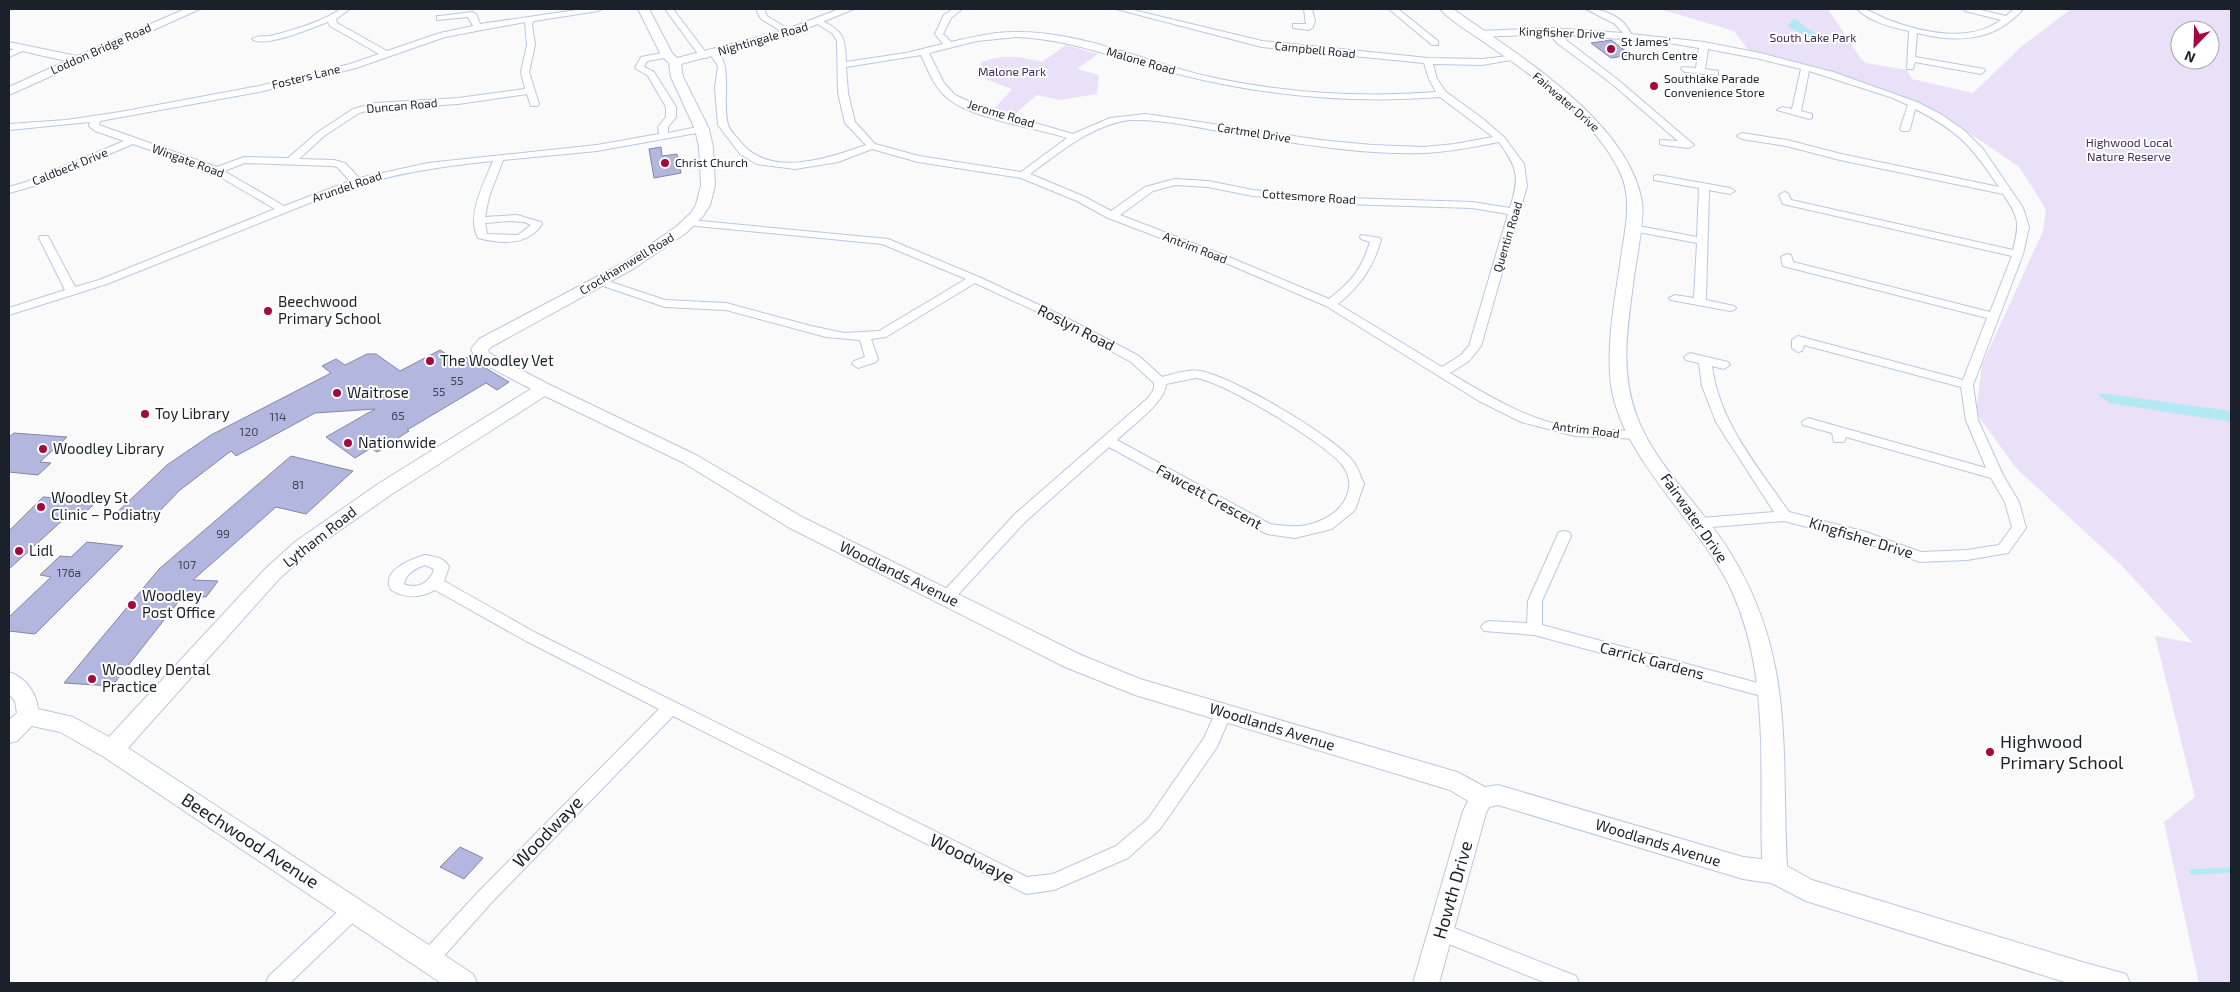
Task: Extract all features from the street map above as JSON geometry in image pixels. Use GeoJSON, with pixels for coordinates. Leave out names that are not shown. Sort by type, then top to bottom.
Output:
{"type":"FeatureCollection","features":[{"type":"Feature","properties":{"kind":"street","name":"Loddon Bridge Road"},"geometry":{"type":"LineString","coordinates":[[9,91],[192,9]]}},
{"type":"Feature","properties":{"kind":"street"},"geometry":{"type":"LineString","coordinates":[[256,39],[268,41],[332,18],[346,9]]}},
{"type":"Feature","properties":{"kind":"street","name":"Fosters Lane"},"geometry":{"type":"LineString","coordinates":[[9,127],[96,118],[259,89],[353,66],[443,35],[531,18],[598,9]]}},
{"type":"Feature","properties":{"kind":"street","name":"Crockhamwell Road"},"geometry":{"type":"LineString","coordinates":[[480,346],[601,282],[656,248],[690,223],[703,205],[708,185],[706,147],[702,129],[677,78],[671,59],[644,9]]}},
{"type":"Feature","properties":{"kind":"street"},"geometry":{"type":"LineString","coordinates":[[760,9],[764,17],[789,32]]}},
{"type":"Feature","properties":{"kind":"street","name":"Nightingale Road"},"geometry":{"type":"LineString","coordinates":[[671,59],[708,54],[789,32],[848,9]]}},
{"type":"Feature","properties":{"kind":"street"},"geometry":{"type":"LineString","coordinates":[[950,45],[939,34],[947,17],[958,9]]}},
{"type":"Feature","properties":{"kind":"street","name":"Campbell Road"},"geometry":{"type":"LineString","coordinates":[[1120,9],[1262,44],[1428,61],[1482,62],[1514,57]]}},
{"type":"Feature","properties":{"kind":"street"},"geometry":{"type":"LineString","coordinates":[[1153,17],[1165,9]]}},
{"type":"Feature","properties":{"kind":"street"},"geometry":{"type":"LineString","coordinates":[[1296,26],[1313,28],[1308,9]]}},
{"type":"Feature","properties":{"kind":"street"},"geometry":{"type":"LineString","coordinates":[[1393,9],[1435,43]]}},
{"type":"Feature","properties":{"kind":"street","name":"Fairwater Drive"},"geometry":{"type":"LineString","coordinates":[[1446,9],[1514,57],[1573,105],[1601,132],[1619,156],[1633,190],[1635,202],[1617,357],[1624,402],[1637,435],[1656,464],[1718,547],[1750,610],[1766,665],[1769,692],[1773,738],[1775,872]]}},
{"type":"Feature","properties":{"kind":"street"},"geometry":{"type":"LineString","coordinates":[[1590,9],[1616,20],[1624,26],[1628,36]]}},
{"type":"Feature","properties":{"kind":"street"},"geometry":{"type":"LineString","coordinates":[[1862,9],[1887,22],[1913,31],[1934,34],[1975,35],[1988,32],[2019,9]]}},
{"type":"Feature","properties":{"kind":"street"},"geometry":{"type":"LineString","coordinates":[[1968,9],[2006,19]]}},
{"type":"Feature","properties":{"kind":"street"},"geometry":{"type":"LineString","coordinates":[[659,14],[670,10],[708,54],[719,60],[722,66],[720,88],[724,125],[743,152],[761,162],[795,166],[835,160],[872,146],[850,123],[843,93],[844,65],[841,40],[835,31],[818,22]]}},
{"type":"Feature","properties":{"kind":"street"},"geometry":{"type":"LineString","coordinates":[[440,18],[481,11]]}},
{"type":"Feature","properties":{"kind":"street"},"geometry":{"type":"LineString","coordinates":[[472,14],[473,20],[478,27]]}},
{"type":"Feature","properties":{"kind":"street"},"geometry":{"type":"LineString","coordinates":[[332,18],[333,24],[387,55]]}},
{"type":"Feature","properties":{"kind":"street"},"geometry":{"type":"LineString","coordinates":[[531,18],[528,24],[531,45],[525,72],[533,104]]}},
{"type":"Feature","properties":{"kind":"street"},"geometry":{"type":"LineString","coordinates":[[1551,31],[1560,41],[1614,82],[1689,145],[1663,142]]}},
{"type":"Feature","properties":{"kind":"street","name":"Kingfisher Drive"},"geometry":{"type":"LineString","coordinates":[[1480,34],[1551,31],[1628,36],[1704,45],[1806,67],[1875,88],[1914,104],[1962,133],[1980,151],[2018,208],[2024,226],[2018,254],[1992,316],[1967,385],[1972,420],[1996,475],[2012,502],[2019,528],[2003,549],[1967,555],[1920,557],[1844,531],[1784,516],[1701,523]]}},
{"type":"Feature","properties":{"kind":"street"},"geometry":{"type":"LineString","coordinates":[[1913,31],[1911,63],[1981,71]]}},
{"type":"Feature","properties":{"kind":"street"},"geometry":{"type":"LineString","coordinates":[[1410,34],[1422,33]]}},
{"type":"Feature","properties":{"kind":"street","name":"Malone Road"},"geometry":{"type":"LineString","coordinates":[[844,65],[924,52],[979,38],[1026,34],[1059,39],[1181,72],[1276,90],[1343,97],[1401,98],[1442,94]]}},
{"type":"Feature","properties":{"kind":"street"},"geometry":{"type":"LineString","coordinates":[[9,45],[77,60]]}},
{"type":"Feature","properties":{"kind":"street"},"geometry":{"type":"LineString","coordinates":[[1700,71],[1704,45]]}},
{"type":"Feature","properties":{"kind":"street"},"geometry":{"type":"LineString","coordinates":[[9,54],[25,48]]}},
{"type":"Feature","properties":{"kind":"street","name":"Jerome Road"},"geometry":{"type":"LineString","coordinates":[[924,52],[936,77],[951,97],[991,113],[1053,129],[1073,137]]}},
{"type":"Feature","properties":{"kind":"street"},"geometry":{"type":"LineString","coordinates":[[664,136],[663,127],[671,116],[670,107],[651,74],[639,68],[644,59],[671,59]]}},
{"type":"Feature","properties":{"kind":"street","name":"Quentin Road"},"geometry":{"type":"LineString","coordinates":[[1428,61],[1433,79],[1442,94],[1479,120],[1501,139],[1519,164],[1522,186],[1475,346],[1467,357],[1442,372]]}},
{"type":"Feature","properties":{"kind":"street"},"geometry":{"type":"LineString","coordinates":[[1796,113],[1806,67]]}},
{"type":"Feature","properties":{"kind":"street"},"geometry":{"type":"LineString","coordinates":[[1685,69],[1715,73]]}},
{"type":"Feature","properties":{"kind":"street","name":"Duncan Road"},"geometry":{"type":"LineString","coordinates":[[291,161],[321,134],[356,111],[375,106],[458,102],[529,91]]}},
{"type":"Feature","properties":{"kind":"street"},"geometry":{"type":"LineString","coordinates":[[1914,104],[1911,107],[1906,126],[1919,126]]}},
{"type":"Feature","properties":{"kind":"street"},"geometry":{"type":"LineString","coordinates":[[1782,110],[1809,116]]}},
{"type":"Feature","properties":{"kind":"street","name":"Cartmel Drive"},"geometry":{"type":"LineString","coordinates":[[1023,175],[1073,137],[1112,120],[1139,117],[1166,118],[1229,130],[1320,143],[1401,149],[1448,148],[1501,139]]}},
{"type":"Feature","properties":{"kind":"street","name":"Wingate Road"},"geometry":{"type":"LineString","coordinates":[[96,118],[94,126],[98,129],[131,142],[217,170],[284,210]]}},
{"type":"Feature","properties":{"kind":"street","name":"Arundel Road"},"geometry":{"type":"LineString","coordinates":[[9,312],[72,293],[356,181],[420,166],[603,148],[702,129]]}},
{"type":"Feature","properties":{"kind":"street"},"geometry":{"type":"LineString","coordinates":[[1742,136],[2007,192]]}},
{"type":"Feature","properties":{"kind":"street","name":"Caldbeck Drive"},"geometry":{"type":"LineString","coordinates":[[9,190],[30,184],[131,142]]}},
{"type":"Feature","properties":{"kind":"street","name":"Antrim Road"},"geometry":{"type":"LineString","coordinates":[[872,146],[918,159],[1023,175],[1081,198],[1112,216],[1225,259],[1330,304],[1483,398],[1526,419],[1546,426],[1603,434],[1637,435]]}},
{"type":"Feature","properties":{"kind":"street"},"geometry":{"type":"LineString","coordinates":[[479,220],[519,218],[532,219],[537,224],[534,231],[524,237],[511,239],[482,236],[478,230],[479,220],[485,194],[499,158]]}},
{"type":"Feature","properties":{"kind":"street"},"geometry":{"type":"LineString","coordinates":[[217,170],[244,160],[291,161],[341,165],[356,181]]}},
{"type":"Feature","properties":{"kind":"street"},"geometry":{"type":"LineString","coordinates":[[1658,178],[1730,190]]}},
{"type":"Feature","properties":{"kind":"street","name":"Cottesmore Road"},"geometry":{"type":"LineString","coordinates":[[1112,216],[1149,190],[1175,182],[1208,184],[1253,193],[1345,201],[1472,205],[1515,212]]}},
{"type":"Feature","properties":{"kind":"street"},"geometry":{"type":"LineString","coordinates":[[1700,301],[1704,186]]}},
{"type":"Feature","properties":{"kind":"street"},"geometry":{"type":"LineString","coordinates":[[1786,202],[2018,254]]}},
{"type":"Feature","properties":{"kind":"street","name":"Roslyn Road"},"geometry":{"type":"LineString","coordinates":[[690,223],[884,241],[975,279],[1061,319],[1135,359],[1160,382]]}},
{"type":"Feature","properties":{"kind":"street"},"geometry":{"type":"LineString","coordinates":[[1632,228],[1701,241]]}},
{"type":"Feature","properties":{"kind":"street"},"geometry":{"type":"LineString","coordinates":[[1330,304],[1358,283],[1370,262],[1374,237]]}},
{"type":"Feature","properties":{"kind":"street"},"geometry":{"type":"LineString","coordinates":[[44,238],[72,293]]}},
{"type":"Feature","properties":{"kind":"street"},"geometry":{"type":"LineString","coordinates":[[1787,264],[1992,316]]}},
{"type":"Feature","properties":{"kind":"street"},"geometry":{"type":"LineString","coordinates":[[601,282],[673,305],[712,304],[735,308],[843,338],[865,338],[882,334],[975,279]]}},
{"type":"Feature","properties":{"kind":"street"},"geometry":{"type":"LineString","coordinates":[[1675,298],[1700,301],[1730,308]]}},
{"type":"Feature","properties":{"kind":"street"},"geometry":{"type":"LineString","coordinates":[[858,364],[877,359],[865,338]]}},
{"type":"Feature","properties":{"kind":"street"},"geometry":{"type":"LineString","coordinates":[[1798,341],[1967,385]]}},
{"type":"Feature","properties":{"kind":"street","name":"Woodlands Avenue"},"geometry":{"type":"LineString","coordinates":[[480,346],[478,349],[482,356],[544,389],[690,459],[795,522],[1074,661],[1114,678],[1135,686],[1457,782],[1482,798],[1498,796],[1743,868],[1775,872],[1806,890],[1842,902],[2082,975],[2117,983]]}},
{"type":"Feature","properties":{"kind":"street"},"geometry":{"type":"LineString","coordinates":[[1690,357],[1724,365]]}},
{"type":"Feature","properties":{"kind":"street"},"geometry":{"type":"LineString","coordinates":[[1706,361],[1708,386],[1722,422],[1784,516]]}},
{"type":"Feature","properties":{"kind":"street","name":"Fawcett Crescent"},"geometry":{"type":"LineString","coordinates":[[1107,440],[1267,529],[1295,533],[1327,525],[1350,507],[1357,484],[1348,463],[1328,445],[1254,400],[1202,375],[1188,374],[1160,382]]}},
{"type":"Feature","properties":{"kind":"street"},"geometry":{"type":"LineString","coordinates":[[947,597],[1020,518],[1152,400],[1160,389],[1160,382]]}},
{"type":"Feature","properties":{"kind":"street","name":"Lytham Road"},"geometry":{"type":"LineString","coordinates":[[112,750],[272,574],[302,547],[385,489],[544,389]]}},
{"type":"Feature","properties":{"kind":"street"},"geometry":{"type":"LineString","coordinates":[[1808,422],[1839,435],[1996,475]]}},
{"type":"Feature","properties":{"kind":"street"},"geometry":{"type":"LineString","coordinates":[[1534,629],[1535,601],[1564,536]]}},
{"type":"Feature","properties":{"kind":"street","name":"Woodwaye"},"geometry":{"type":"LineString","coordinates":[[435,583],[531,637],[1026,886],[1054,882],[1122,852],[1154,824],[1211,742],[1224,712]]}},
{"type":"Feature","properties":{"kind":"street","name":"Carrick Gardens"},"geometry":{"type":"LineString","coordinates":[[1489,627],[1534,629],[1769,692]]}},
{"type":"Feature","properties":{"kind":"street"},"geometry":{"type":"LineString","coordinates":[[9,680],[26,697],[28,716],[9,734]]}},
{"type":"Feature","properties":{"kind":"street","name":"Woodwaye"},"geometry":{"type":"LineString","coordinates":[[428,960],[486,896],[671,707]]}},
{"type":"Feature","properties":{"kind":"street","name":"Beechwood Avenue"},"geometry":{"type":"LineString","coordinates":[[28,716],[65,724],[112,750],[464,983]]}},
{"type":"Feature","properties":{"kind":"street","name":"Howth Drive"},"geometry":{"type":"LineString","coordinates":[[1426,983],[1475,811],[1482,798]]}},
{"type":"Feature","properties":{"kind":"street"},"geometry":{"type":"LineString","coordinates":[[276,983],[354,909]]}},
{"type":"Feature","properties":{"kind":"street"},"geometry":{"type":"LineString","coordinates":[[1441,932],[1569,983]]}},
{"type":"Feature","properties":{"kind":"green space"},"geometry":{"type":"Polygon","coordinates":[[[1660,9],[1828,9],[1861,59],[1866,63],[1907,70],[1912,79],[1973,93],[2022,46],[2071,9],[2231,9],[2231,983],[2199,983],[2164,822],[2195,797],[2155,636],[2193,643],[2121,565],[2017,469],[1976,413],[1982,365],[2043,231],[2046,209],[2019,167],[1956,124],[1916,101],[1861,81],[1748,50],[1734,31],[1660,9]]]}},
{"type":"Feature","properties":{"kind":"green space","name":"Malone Park"},"geometry":{"type":"Polygon","coordinates":[[[1066,45],[1098,54],[1077,69],[1099,75],[1097,94],[1060,100],[1037,95],[1016,113],[993,110],[1012,89],[985,79],[981,62],[1011,57],[1042,62],[1066,45]]]}},
{"type":"Feature","properties":{"kind":"water"},"geometry":{"type":"Polygon","coordinates":[[[1792,19],[1796,19],[1806,28],[1823,37],[1824,41],[1816,41],[1788,27],[1792,19]]]}},
{"type":"Feature","properties":{"kind":"water"},"geometry":{"type":"Polygon","coordinates":[[[2097,394],[2231,411],[2231,422],[2109,403],[2097,394]]]}},
{"type":"Feature","properties":{"kind":"building","name":"St James' Church Centre"},"geometry":{"type":"Polygon","coordinates":[[[1611,40],[1631,55],[1611,58],[1591,43],[1611,40]]]}},
{"type":"Feature","properties":{"kind":"building","name":"Christ Church"},"geometry":{"type":"Polygon","coordinates":[[[661,147],[662,156],[677,154],[681,173],[654,178],[649,149],[661,147]]]}},
{"type":"Feature","properties":{"kind":"building"},"geometry":{"type":"Polygon","coordinates":[[[440,350],[459,362],[467,357],[509,382],[497,390],[486,383],[407,430],[409,431],[399,439],[377,452],[371,448],[355,458],[326,437],[375,409],[315,413],[236,456],[231,451],[180,490],[150,521],[112,517],[167,465],[211,435],[331,373],[322,366],[336,359],[345,365],[367,354],[376,354],[400,371],[440,350]]]}},
{"type":"Feature","properties":{"kind":"building","name":"Woodley Library"},"geometry":{"type":"Polygon","coordinates":[[[14,433],[67,437],[40,462],[51,463],[38,475],[9,472],[9,437],[14,433]]]}},
{"type":"Feature","properties":{"kind":"building"},"geometry":{"type":"Polygon","coordinates":[[[291,456],[353,471],[306,514],[276,507],[193,580],[218,581],[206,597],[183,596],[112,686],[64,683],[159,569],[291,456]]]}},
{"type":"Feature","properties":{"kind":"building"},"geometry":{"type":"Polygon","coordinates":[[[43,497],[97,501],[79,519],[65,518],[9,569],[9,531],[43,497]]]}},
{"type":"Feature","properties":{"kind":"building"},"geometry":{"type":"Polygon","coordinates":[[[87,542],[123,546],[35,634],[9,631],[9,617],[51,577],[40,575],[60,556],[71,557],[87,542]]]}},
{"type":"Feature","properties":{"kind":"building"},"geometry":{"type":"Polygon","coordinates":[[[460,847],[483,858],[464,879],[440,867],[460,847]]]}},
{"type":"Feature","properties":{"kind":"waterway"},"geometry":{"type":"LineString","coordinates":[[2192,872],[2231,870]]}},
{"type":"Feature","properties":{"kind":"place","name":"St James' Church Centre"},"geometry":{"type":"Point","coordinates":[1611,49]}},
{"type":"Feature","properties":{"kind":"place","name":"Southlake Parade Convenience Store"},"geometry":{"type":"Point","coordinates":[1654,86]}},
{"type":"Feature","properties":{"kind":"place","name":"Christ Church"},"geometry":{"type":"Point","coordinates":[665,163]}},
{"type":"Feature","properties":{"kind":"place","name":"Beechwood Primary School"},"geometry":{"type":"Point","coordinates":[268,311]}},
{"type":"Feature","properties":{"kind":"place","name":"The Woodley Vet"},"geometry":{"type":"Point","coordinates":[430,361]}},
{"type":"Feature","properties":{"kind":"place","name":"Waitrose"},"geometry":{"type":"Point","coordinates":[337,393]}},
{"type":"Feature","properties":{"kind":"place","name":"Toy Library"},"geometry":{"type":"Point","coordinates":[145,414]}},
{"type":"Feature","properties":{"kind":"place","name":"Nationwide"},"geometry":{"type":"Point","coordinates":[348,443]}},
{"type":"Feature","properties":{"kind":"place","name":"Woodley Library"},"geometry":{"type":"Point","coordinates":[43,449]}},
{"type":"Feature","properties":{"kind":"place","name":"Woodley St Clinic – Podiatry"},"geometry":{"type":"Point","coordinates":[41,507]}},
{"type":"Feature","properties":{"kind":"place","name":"Lidl"},"geometry":{"type":"Point","coordinates":[19,551]}},
{"type":"Feature","properties":{"kind":"place","name":"Woodley Post Office"},"geometry":{"type":"Point","coordinates":[132,605]}},
{"type":"Feature","properties":{"kind":"place","name":"Woodley Dental Practice"},"geometry":{"type":"Point","coordinates":[92,679]}},
{"type":"Feature","properties":{"kind":"place","name":"Highwood Primary School"},"geometry":{"type":"Point","coordinates":[1990,752]}},
{"type":"Feature","properties":{"kind":"park label","name":"South Lake Park"},"geometry":{"type":"Point","coordinates":[1813,38]}},
{"type":"Feature","properties":{"kind":"park label","name":"Highwood Local Nature Reserve"},"geometry":{"type":"Point","coordinates":[2129,150]}}]}
